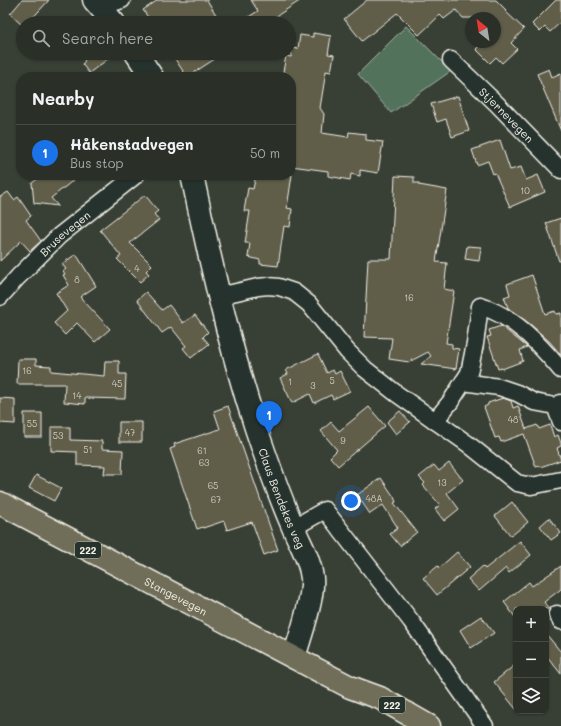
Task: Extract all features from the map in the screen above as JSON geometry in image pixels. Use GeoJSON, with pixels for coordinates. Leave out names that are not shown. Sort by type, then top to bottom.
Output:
{"type":"FeatureCollection","features":[{"type":"Feature","properties":{"kind":"main road","name":"Stangevegen"},"geometry":{"type":"LineString","coordinates":[[0,504],[353,689],[376,706],[408,726]]}},
{"type":"Feature","properties":{"kind":"main road","name":"Stangevegen"},"geometry":{"type":"LineString","coordinates":[[353,689],[380,698],[429,726]]}},
{"type":"Feature","properties":{"kind":"street"},"geometry":{"type":"LineString","coordinates":[[103,10],[122,0]]}},
{"type":"Feature","properties":{"kind":"street"},"geometry":{"type":"LineString","coordinates":[[141,60],[149,72]]}},
{"type":"Feature","properties":{"kind":"street","name":"Stjernevegen"},"geometry":{"type":"LineString","coordinates":[[451,60],[497,104],[561,170]]}},
{"type":"Feature","properties":{"kind":"street","name":"Brusevegen"},"geometry":{"type":"LineString","coordinates":[[0,297],[59,236],[130,180]]}},
{"type":"Feature","properties":{"kind":"street","name":"Claus Bendekes veg"},"geometry":{"type":"LineString","coordinates":[[193,180],[219,296],[256,428],[293,528],[309,563],[312,584],[309,602],[294,658]]}},
{"type":"Feature","properties":{"kind":"street"},"geometry":{"type":"LineString","coordinates":[[219,296],[268,286],[280,287],[294,292],[309,304],[356,361],[378,380],[468,444],[517,483],[531,486],[561,480]]}},
{"type":"Feature","properties":{"kind":"street"},"geometry":{"type":"LineString","coordinates":[[435,421],[469,373],[475,344],[480,306],[493,310],[508,318],[527,334],[561,370]]}},
{"type":"Feature","properties":{"kind":"street"},"geometry":{"type":"LineString","coordinates":[[463,382],[499,387],[517,393],[534,402],[558,404],[561,422]]}},
{"type":"Feature","properties":{"kind":"street"},"geometry":{"type":"LineString","coordinates":[[293,528],[325,510],[411,621],[485,726]]}},
{"type":"Feature","properties":{"kind":"green space"},"geometry":{"type":"Polygon","coordinates":[[[406,26],[451,71],[391,113],[358,74],[406,26]]]}},
{"type":"Feature","properties":{"kind":"building"},"geometry":{"type":"Polygon","coordinates":[[[22,0],[49,0],[34,16],[16,16],[16,20],[10,14],[22,0]]]}},
{"type":"Feature","properties":{"kind":"building"},"geometry":{"type":"Polygon","coordinates":[[[158,0],[207,0],[217,16],[147,16],[143,10],[158,0]]]}},
{"type":"Feature","properties":{"kind":"building"},"geometry":{"type":"Polygon","coordinates":[[[251,0],[301,0],[277,16],[250,16],[258,11],[251,0]]]}},
{"type":"Feature","properties":{"kind":"building"},"geometry":{"type":"Polygon","coordinates":[[[367,0],[496,0],[524,29],[511,43],[517,49],[502,63],[496,57],[490,63],[476,49],[501,48],[501,12],[465,12],[465,18],[463,18],[456,10],[444,19],[440,15],[419,35],[397,13],[362,41],[344,19],[367,0]]]}},
{"type":"Feature","properties":{"kind":"building"},"geometry":{"type":"Polygon","coordinates":[[[556,0],[561,0],[561,22],[550,32],[545,27],[540,32],[532,24],[556,0]]]}},
{"type":"Feature","properties":{"kind":"building"},"geometry":{"type":"Polygon","coordinates":[[[313,33],[331,36],[328,54],[334,55],[331,72],[326,71],[320,108],[324,114],[322,133],[348,137],[349,132],[366,134],[366,140],[383,142],[378,173],[360,170],[360,176],[351,174],[350,180],[328,176],[328,171],[296,167],[296,72],[283,72],[285,60],[296,60],[296,49],[298,49],[300,35],[313,37],[313,33]]]}},
{"type":"Feature","properties":{"kind":"building"},"geometry":{"type":"Polygon","coordinates":[[[84,60],[107,60],[90,72],[88,72],[82,64],[85,61],[84,60]]]}},
{"type":"Feature","properties":{"kind":"building"},"geometry":{"type":"Polygon","coordinates":[[[176,60],[213,60],[195,72],[184,72],[176,60]]]}},
{"type":"Feature","properties":{"kind":"building"},"geometry":{"type":"Polygon","coordinates":[[[549,69],[552,77],[561,73],[561,131],[537,74],[549,69]]]}},
{"type":"Feature","properties":{"kind":"building"},"geometry":{"type":"Polygon","coordinates":[[[458,96],[469,131],[452,137],[446,119],[437,122],[431,104],[458,96]]]}},
{"type":"Feature","properties":{"kind":"building"},"geometry":{"type":"Polygon","coordinates":[[[500,140],[510,170],[521,167],[526,180],[538,175],[545,192],[510,207],[488,161],[477,165],[472,150],[500,140]]]}},
{"type":"Feature","properties":{"kind":"building"},"geometry":{"type":"Polygon","coordinates":[[[395,176],[414,177],[414,183],[419,183],[419,185],[447,190],[436,262],[447,263],[444,289],[454,291],[446,343],[452,344],[452,348],[459,349],[456,369],[421,364],[431,356],[428,352],[409,362],[389,359],[392,338],[364,337],[368,259],[391,259],[395,176]]]}},
{"type":"Feature","properties":{"kind":"building"},"geometry":{"type":"Polygon","coordinates":[[[36,180],[74,180],[51,198],[58,206],[34,203],[32,183],[36,180]]]}},
{"type":"Feature","properties":{"kind":"building"},"geometry":{"type":"Polygon","coordinates":[[[255,180],[291,180],[287,208],[292,209],[290,227],[284,226],[278,266],[260,264],[260,260],[248,257],[250,243],[245,243],[250,211],[244,211],[248,188],[253,189],[255,180]]]}},
{"type":"Feature","properties":{"kind":"building"},"geometry":{"type":"Polygon","coordinates":[[[8,192],[14,200],[18,197],[31,216],[26,220],[41,241],[30,251],[21,241],[0,261],[0,197],[8,192]]]}},
{"type":"Feature","properties":{"kind":"building"},"geometry":{"type":"Polygon","coordinates":[[[145,195],[158,211],[154,214],[159,220],[130,243],[152,265],[146,271],[149,274],[140,282],[117,259],[121,256],[100,230],[145,195]]]}},
{"type":"Feature","properties":{"kind":"building"},"geometry":{"type":"Polygon","coordinates":[[[561,218],[561,261],[559,261],[546,223],[561,218]]]}},
{"type":"Feature","properties":{"kind":"building"},"geometry":{"type":"Polygon","coordinates":[[[467,246],[481,247],[479,261],[465,259],[467,246]]]}},
{"type":"Feature","properties":{"kind":"building"},"geometry":{"type":"Polygon","coordinates":[[[76,254],[96,286],[80,297],[110,329],[95,342],[77,323],[65,335],[54,323],[67,311],[56,293],[69,285],[63,275],[65,274],[63,271],[66,269],[62,264],[76,254]]]}},
{"type":"Feature","properties":{"kind":"building"},"geometry":{"type":"Polygon","coordinates":[[[532,275],[545,314],[555,311],[556,314],[561,313],[561,355],[550,342],[531,325],[508,308],[504,297],[510,295],[507,284],[532,275]]]}},
{"type":"Feature","properties":{"kind":"building"},"geometry":{"type":"Polygon","coordinates":[[[146,292],[162,310],[169,305],[183,323],[195,315],[208,332],[203,337],[209,344],[191,358],[183,348],[186,346],[171,327],[162,333],[137,300],[146,292]]]}},
{"type":"Feature","properties":{"kind":"building"},"geometry":{"type":"Polygon","coordinates":[[[501,326],[527,347],[520,350],[523,361],[502,369],[498,369],[487,337],[491,336],[489,330],[501,326]]]}},
{"type":"Feature","properties":{"kind":"building"},"geometry":{"type":"Polygon","coordinates":[[[318,354],[327,373],[333,370],[335,374],[340,371],[350,391],[333,399],[331,395],[314,403],[310,394],[292,403],[280,378],[288,374],[286,370],[318,354]]]}},
{"type":"Feature","properties":{"kind":"building"},"geometry":{"type":"Polygon","coordinates":[[[18,359],[36,359],[36,365],[51,366],[51,371],[104,376],[105,361],[119,361],[119,374],[126,374],[125,399],[85,398],[85,404],[64,402],[65,384],[17,384],[18,359]]]}},
{"type":"Feature","properties":{"kind":"building"},"geometry":{"type":"Polygon","coordinates":[[[0,398],[15,399],[15,424],[0,423],[0,398]]]}},
{"type":"Feature","properties":{"kind":"building"},"geometry":{"type":"Polygon","coordinates":[[[503,398],[511,401],[513,408],[518,406],[526,429],[537,425],[539,429],[550,425],[554,437],[558,435],[561,443],[561,446],[557,448],[561,460],[536,467],[524,434],[501,442],[499,437],[495,438],[484,407],[488,405],[488,403],[503,398]]]}},
{"type":"Feature","properties":{"kind":"building"},"geometry":{"type":"Polygon","coordinates":[[[228,406],[278,550],[264,555],[252,522],[227,530],[224,521],[197,529],[170,449],[175,447],[174,444],[220,429],[214,411],[228,406]]]}},
{"type":"Feature","properties":{"kind":"building"},"geometry":{"type":"Polygon","coordinates":[[[369,407],[385,426],[338,466],[330,457],[337,450],[321,431],[331,422],[339,431],[369,407]]]}},
{"type":"Feature","properties":{"kind":"building"},"geometry":{"type":"Polygon","coordinates":[[[400,411],[410,422],[396,434],[387,422],[400,411]]]}},
{"type":"Feature","properties":{"kind":"building"},"geometry":{"type":"Polygon","coordinates":[[[24,413],[42,413],[42,437],[24,437],[24,413]]]}},
{"type":"Feature","properties":{"kind":"building"},"geometry":{"type":"Polygon","coordinates":[[[119,422],[142,422],[142,442],[119,442],[119,422]]]}},
{"type":"Feature","properties":{"kind":"building"},"geometry":{"type":"Polygon","coordinates":[[[51,427],[70,427],[70,440],[102,441],[102,449],[123,450],[122,474],[104,474],[105,466],[77,465],[77,452],[51,451],[51,427]]]}},
{"type":"Feature","properties":{"kind":"building"},"geometry":{"type":"Polygon","coordinates":[[[449,463],[463,480],[447,493],[459,509],[444,521],[435,509],[440,505],[423,485],[425,483],[419,477],[434,465],[439,471],[449,463]]]}},
{"type":"Feature","properties":{"kind":"building"},"geometry":{"type":"Polygon","coordinates":[[[36,475],[61,488],[54,501],[29,488],[36,475]]]}},
{"type":"Feature","properties":{"kind":"building"},"geometry":{"type":"Polygon","coordinates":[[[381,478],[394,497],[396,502],[394,503],[417,532],[400,546],[390,534],[398,528],[383,505],[370,514],[357,495],[381,478]]]}},
{"type":"Feature","properties":{"kind":"building"},"geometry":{"type":"Polygon","coordinates":[[[512,502],[528,522],[511,536],[495,516],[512,502]]]}},
{"type":"Feature","properties":{"kind":"building"},"geometry":{"type":"Polygon","coordinates":[[[549,518],[561,533],[551,540],[540,526],[549,518]]]}},
{"type":"Feature","properties":{"kind":"building"},"geometry":{"type":"Polygon","coordinates":[[[520,541],[531,555],[509,573],[506,568],[479,591],[468,579],[483,566],[485,569],[520,541]]]}},
{"type":"Feature","properties":{"kind":"building"},"geometry":{"type":"Polygon","coordinates":[[[457,552],[470,567],[437,595],[423,578],[438,566],[439,568],[457,552]]]}},
{"type":"Feature","properties":{"kind":"building"},"geometry":{"type":"Polygon","coordinates":[[[561,566],[561,589],[544,602],[547,606],[513,606],[513,614],[504,602],[529,582],[532,586],[561,566]]]}},
{"type":"Feature","properties":{"kind":"building"},"geometry":{"type":"Polygon","coordinates":[[[481,616],[494,633],[471,648],[460,630],[481,616]]]}},
{"type":"Feature","properties":{"kind":"building"},"geometry":{"type":"Polygon","coordinates":[[[549,638],[561,652],[561,674],[549,659],[549,638]]]}},
{"type":"Feature","properties":{"kind":"building"},"geometry":{"type":"Polygon","coordinates":[[[513,666],[513,705],[494,682],[513,666]]]}},
{"type":"Feature","properties":{"kind":"place","name":"Håkenstadvegen"},"geometry":{"type":"Point","coordinates":[269,434]}}]}
